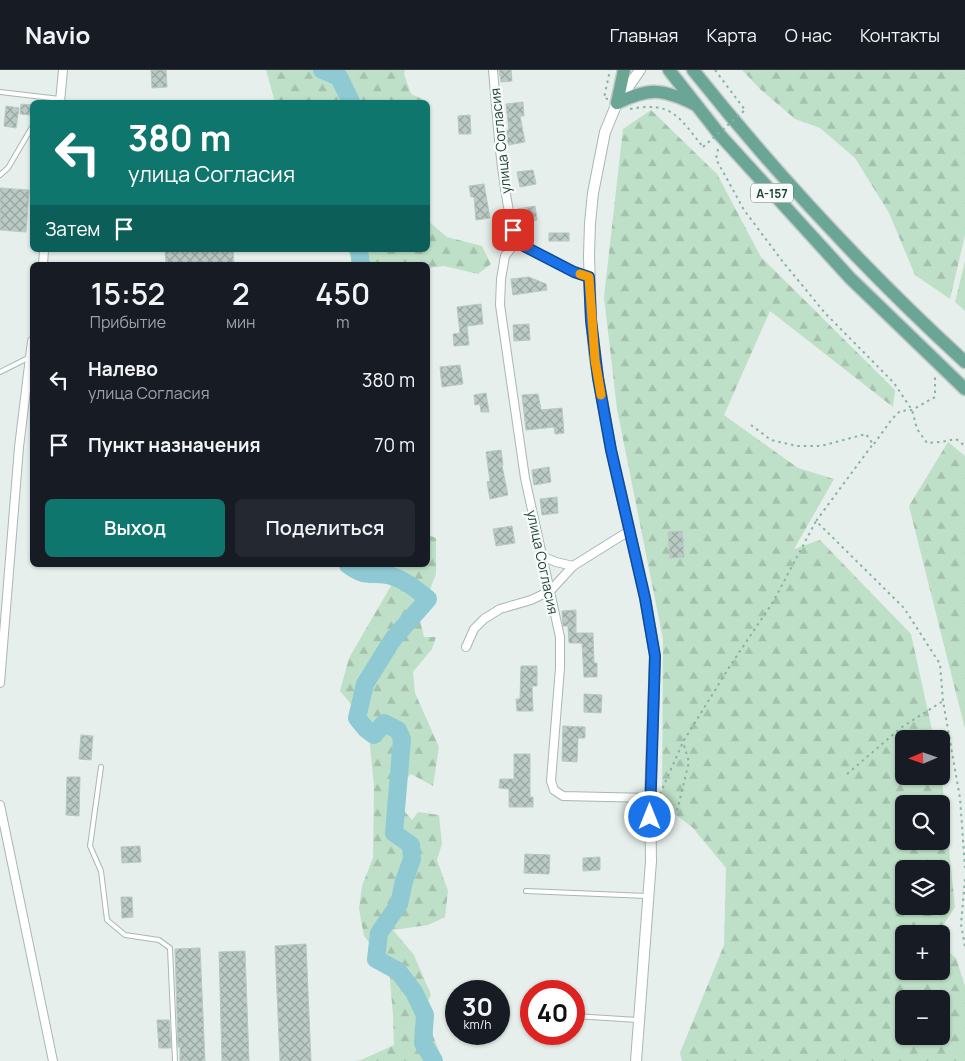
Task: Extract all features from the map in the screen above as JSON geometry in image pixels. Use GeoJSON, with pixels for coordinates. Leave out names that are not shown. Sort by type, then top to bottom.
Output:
{"type":"FeatureCollection","features":[{"type":"Feature","properties":{"kind":"main road"},"geometry":{"type":"LineString","coordinates":[[617,103],[624,70]]}},
{"type":"Feature","properties":{"kind":"main road","name":"А-157"},"geometry":{"type":"LineString","coordinates":[[669,70],[720,135],[850,278],[965,389]]}},
{"type":"Feature","properties":{"kind":"main road","name":"А-157"},"geometry":{"type":"LineString","coordinates":[[693,70],[802,198],[863,263],[965,362]]}},
{"type":"Feature","properties":{"kind":"main road"},"geometry":{"type":"LineString","coordinates":[[617,103],[636,94],[653,92],[672,93],[696,105]]}},
{"type":"Feature","properties":{"kind":"street"},"geometry":{"type":"LineString","coordinates":[[60,100],[63,70]]}},
{"type":"Feature","properties":{"kind":"street","name":"улица Согласия"},"geometry":{"type":"LineString","coordinates":[[493,70],[502,162],[510,219],[516,242],[505,256],[501,279],[500,306],[525,478],[560,637],[560,668],[551,781],[554,790],[563,796],[650,798]]}},
{"type":"Feature","properties":{"kind":"street"},"geometry":{"type":"LineString","coordinates":[[636,1061],[651,861],[650,798],[655,656],[645,598],[611,450],[595,360],[589,277],[590,224],[593,193],[605,132],[617,103],[640,70]]}},
{"type":"Feature","properties":{"kind":"street"},"geometry":{"type":"LineString","coordinates":[[516,242],[574,272],[589,277]]}},
{"type":"Feature","properties":{"kind":"street"},"geometry":{"type":"LineString","coordinates":[[0,683],[19,447],[30,358]]}},
{"type":"Feature","properties":{"kind":"street"},"geometry":{"type":"LineString","coordinates":[[466,647],[474,629],[484,619],[500,610],[531,600],[550,591],[573,566],[629,530]]}},
{"type":"Feature","properties":{"kind":"street"},"geometry":{"type":"LineString","coordinates":[[542,556],[573,566]]}},
{"type":"Feature","properties":{"kind":"street"},"geometry":{"type":"LineString","coordinates":[[0,805],[53,1061]]}},
{"type":"Feature","properties":{"kind":"lane"},"geometry":{"type":"LineString","coordinates":[[0,92],[57,100]]}},
{"type":"Feature","properties":{"kind":"lane"},"geometry":{"type":"LineString","coordinates":[[0,175],[8,168],[30,130]]}},
{"type":"Feature","properties":{"kind":"lane"},"geometry":{"type":"LineString","coordinates":[[0,372],[30,358]]}},
{"type":"Feature","properties":{"kind":"lane"},"geometry":{"type":"LineString","coordinates":[[101,767],[90,846],[101,872],[107,920],[125,935],[159,940],[170,948],[175,1061]]}},
{"type":"Feature","properties":{"kind":"lane"},"geometry":{"type":"LineString","coordinates":[[526,891],[649,896]]}},
{"type":"Feature","properties":{"kind":"lane"},"geometry":{"type":"LineString","coordinates":[[585,1017],[638,1020]]}},
{"type":"Feature","properties":{"kind":"path"},"geometry":{"type":"LineString","coordinates":[[610,70],[604,98],[631,110],[645,107],[663,108],[681,119],[704,147],[745,110],[715,70]]}},
{"type":"Feature","properties":{"kind":"path"},"geometry":{"type":"LineString","coordinates":[[720,135],[716,159],[744,210],[783,262],[825,314],[894,383],[912,410],[917,429],[927,443],[956,439],[965,446]]}},
{"type":"Feature","properties":{"kind":"path"},"geometry":{"type":"LineString","coordinates":[[683,742],[689,762],[677,811],[657,801],[683,742],[730,666],[773,602],[816,521],[892,419],[900,411],[912,410],[935,397],[935,377],[941,366]]}},
{"type":"Feature","properties":{"kind":"path"},"geometry":{"type":"LineString","coordinates":[[751,425],[771,440],[797,446],[821,446],[866,434],[873,444],[872,446]]}},
{"type":"Feature","properties":{"kind":"path"},"geometry":{"type":"LineString","coordinates":[[816,521],[904,608],[940,664],[943,701],[960,798],[965,868]]}},
{"type":"Feature","properties":{"kind":"path"},"geometry":{"type":"LineString","coordinates":[[847,774],[902,726],[943,701]]}},
{"type":"Feature","properties":{"kind":"path"},"geometry":{"type":"LineString","coordinates":[[965,879],[961,924],[965,947]]}},
{"type":"Feature","properties":{"kind":"green space"},"geometry":{"type":"Polygon","coordinates":[[[266,70],[405,70],[404,74],[411,94],[425,100],[274,100],[266,70]]]}},
{"type":"Feature","properties":{"kind":"green space"},"geometry":{"type":"Polygon","coordinates":[[[742,70],[965,70],[965,235],[950,299],[915,275],[889,213],[855,158],[820,128],[795,119],[761,90],[742,70]]]}},
{"type":"Feature","properties":{"kind":"green space"},"geometry":{"type":"Polygon","coordinates":[[[651,110],[717,174],[761,257],[895,390],[893,407],[770,311],[724,415],[798,468],[834,479],[794,549],[820,540],[911,634],[932,730],[895,730],[895,785],[942,785],[943,795],[895,795],[895,850],[949,850],[955,907],[950,915],[950,860],[895,860],[895,915],[950,915],[943,925],[895,925],[895,980],[950,980],[950,953],[956,958],[965,986],[965,1061],[682,1061],[680,1053],[724,945],[726,868],[693,828],[662,804],[663,639],[617,409],[604,297],[623,129],[651,110]]]}},
{"type":"Feature","properties":{"kind":"green space"},"geometry":{"type":"Polygon","coordinates":[[[430,223],[447,237],[482,246],[491,264],[478,274],[444,266],[430,268],[430,262],[353,262],[349,252],[430,252],[430,223]]]}},
{"type":"Feature","properties":{"kind":"green space"},"geometry":{"type":"Polygon","coordinates":[[[965,261],[965,311],[955,302],[965,261]]]}},
{"type":"Feature","properties":{"kind":"green space"},"geometry":{"type":"Polygon","coordinates":[[[948,442],[965,456],[965,729],[909,506],[948,442]]]}},
{"type":"Feature","properties":{"kind":"green space"},"geometry":{"type":"Polygon","coordinates":[[[430,536],[436,538],[436,574],[419,616],[424,637],[436,637],[432,649],[413,672],[415,693],[439,747],[433,786],[411,774],[401,784],[397,803],[412,820],[418,812],[439,815],[442,844],[437,860],[448,891],[445,917],[428,925],[393,930],[414,955],[431,995],[423,1012],[443,1061],[355,1061],[394,1045],[393,1015],[389,968],[364,936],[359,909],[362,886],[373,858],[374,786],[367,716],[355,709],[340,691],[349,658],[395,579],[388,567],[430,567],[430,536]]]}},
{"type":"Feature","properties":{"kind":"building"},"geometry":{"type":"Polygon","coordinates":[[[151,70],[166,70],[167,87],[152,88],[151,70]]]}},
{"type":"Feature","properties":{"kind":"building"},"geometry":{"type":"Polygon","coordinates":[[[499,70],[511,70],[512,81],[501,82],[499,70]]]}},
{"type":"Feature","properties":{"kind":"building"},"geometry":{"type":"Polygon","coordinates":[[[523,102],[524,116],[520,116],[525,142],[508,145],[506,130],[509,130],[506,104],[523,102]]]}},
{"type":"Feature","properties":{"kind":"building"},"geometry":{"type":"Polygon","coordinates":[[[21,104],[30,105],[30,115],[20,114],[21,104]]]}},
{"type":"Feature","properties":{"kind":"building"},"geometry":{"type":"Polygon","coordinates":[[[6,106],[19,108],[16,128],[4,126],[6,106]]]}},
{"type":"Feature","properties":{"kind":"building"},"geometry":{"type":"Polygon","coordinates":[[[470,115],[471,134],[459,134],[458,116],[470,115]]]}},
{"type":"Feature","properties":{"kind":"building"},"geometry":{"type":"Polygon","coordinates":[[[533,170],[536,184],[520,187],[517,172],[533,170]]]}},
{"type":"Feature","properties":{"kind":"building"},"geometry":{"type":"Polygon","coordinates":[[[484,184],[490,218],[476,220],[474,197],[471,197],[469,186],[484,184]]]}},
{"type":"Feature","properties":{"kind":"building"},"geometry":{"type":"Polygon","coordinates":[[[0,188],[29,190],[26,232],[0,230],[0,188]]]}},
{"type":"Feature","properties":{"kind":"building"},"geometry":{"type":"Polygon","coordinates":[[[535,206],[537,220],[519,223],[517,209],[535,206]]]}},
{"type":"Feature","properties":{"kind":"building"},"geometry":{"type":"Polygon","coordinates":[[[549,233],[569,233],[569,241],[549,241],[549,233]]]}},
{"type":"Feature","properties":{"kind":"building"},"geometry":{"type":"Polygon","coordinates":[[[165,252],[233,252],[234,262],[166,262],[165,252]]]}},
{"type":"Feature","properties":{"kind":"building"},"geometry":{"type":"Polygon","coordinates":[[[529,277],[546,284],[547,290],[513,295],[511,279],[529,277]]]}},
{"type":"Feature","properties":{"kind":"building"},"geometry":{"type":"Polygon","coordinates":[[[481,304],[483,324],[467,326],[469,345],[454,346],[453,334],[460,333],[457,307],[481,304]]]}},
{"type":"Feature","properties":{"kind":"building"},"geometry":{"type":"Polygon","coordinates":[[[529,324],[530,340],[514,341],[513,325],[529,324]]]}},
{"type":"Feature","properties":{"kind":"building"},"geometry":{"type":"Polygon","coordinates":[[[460,365],[463,384],[442,387],[440,367],[460,365]]]}},
{"type":"Feature","properties":{"kind":"building"},"geometry":{"type":"Polygon","coordinates":[[[486,393],[489,412],[481,412],[480,404],[475,405],[474,395],[486,393]]]}},
{"type":"Feature","properties":{"kind":"building"},"geometry":{"type":"Polygon","coordinates":[[[538,394],[541,410],[562,408],[564,433],[555,434],[554,427],[526,430],[522,395],[538,394]]]}},
{"type":"Feature","properties":{"kind":"building"},"geometry":{"type":"Polygon","coordinates":[[[501,450],[508,495],[490,499],[487,482],[490,481],[486,452],[501,450]]]}},
{"type":"Feature","properties":{"kind":"building"},"geometry":{"type":"Polygon","coordinates":[[[549,467],[551,482],[534,485],[532,470],[549,467]]]}},
{"type":"Feature","properties":{"kind":"building"},"geometry":{"type":"Polygon","coordinates":[[[557,497],[558,513],[542,515],[540,499],[557,497]]]}},
{"type":"Feature","properties":{"kind":"building"},"geometry":{"type":"Polygon","coordinates":[[[512,526],[515,543],[496,546],[493,529],[512,526]]]}},
{"type":"Feature","properties":{"kind":"building"},"geometry":{"type":"Polygon","coordinates":[[[682,531],[684,557],[670,558],[668,532],[682,531]]]}},
{"type":"Feature","properties":{"kind":"building"},"geometry":{"type":"Polygon","coordinates":[[[576,610],[576,633],[593,633],[594,663],[597,663],[597,677],[584,677],[582,643],[569,643],[568,626],[563,626],[562,611],[576,610]]]}},
{"type":"Feature","properties":{"kind":"building"},"geometry":{"type":"Polygon","coordinates":[[[521,666],[537,666],[537,686],[532,686],[533,711],[517,711],[516,699],[520,699],[521,666]]]}},
{"type":"Feature","properties":{"kind":"building"},"geometry":{"type":"Polygon","coordinates":[[[584,694],[602,695],[601,713],[584,712],[584,694]]]}},
{"type":"Feature","properties":{"kind":"building"},"geometry":{"type":"Polygon","coordinates":[[[563,726],[585,727],[585,738],[578,738],[577,762],[562,761],[563,726]]]}},
{"type":"Feature","properties":{"kind":"building"},"geometry":{"type":"Polygon","coordinates":[[[81,735],[93,736],[91,760],[79,759],[81,735]]]}},
{"type":"Feature","properties":{"kind":"building"},"geometry":{"type":"Polygon","coordinates":[[[514,754],[530,754],[530,797],[533,797],[533,807],[509,807],[509,789],[499,788],[500,779],[514,779],[514,754]]]}},
{"type":"Feature","properties":{"kind":"building"},"geometry":{"type":"Polygon","coordinates":[[[67,777],[80,777],[79,816],[66,815],[67,777]]]}},
{"type":"Feature","properties":{"kind":"building"},"geometry":{"type":"Polygon","coordinates":[[[140,846],[141,862],[122,863],[121,847],[140,846]]]}},
{"type":"Feature","properties":{"kind":"building"},"geometry":{"type":"Polygon","coordinates":[[[525,854],[550,855],[549,874],[524,873],[525,854]]]}},
{"type":"Feature","properties":{"kind":"building"},"geometry":{"type":"Polygon","coordinates":[[[600,857],[600,870],[583,871],[583,858],[600,857]]]}},
{"type":"Feature","properties":{"kind":"building"},"geometry":{"type":"Polygon","coordinates":[[[121,897],[132,897],[133,917],[122,918],[121,897]]]}},
{"type":"Feature","properties":{"kind":"building"},"geometry":{"type":"Polygon","coordinates":[[[306,944],[311,1061],[280,1061],[275,946],[306,944]]]}},
{"type":"Feature","properties":{"kind":"building"},"geometry":{"type":"Polygon","coordinates":[[[200,948],[205,1061],[180,1061],[175,949],[200,948]]]}},
{"type":"Feature","properties":{"kind":"building"},"geometry":{"type":"Polygon","coordinates":[[[245,951],[249,1061],[222,1061],[219,952],[245,951]]]}},
{"type":"Feature","properties":{"kind":"building"},"geometry":{"type":"Polygon","coordinates":[[[157,1020],[169,1020],[171,1048],[159,1048],[157,1020]]]}},
{"type":"Feature","properties":{"kind":"waterway"},"geometry":{"type":"LineString","coordinates":[[322,70],[339,77],[350,100]]}},
{"type":"Feature","properties":{"kind":"waterway"},"geometry":{"type":"LineString","coordinates":[[359,252],[361,262]]}},
{"type":"Feature","properties":{"kind":"waterway"},"geometry":{"type":"LineString","coordinates":[[351,567],[359,572],[388,575],[399,579],[428,599],[393,639],[365,684],[357,718],[374,735],[384,723],[398,730],[402,739],[394,833],[411,845],[412,859],[404,881],[399,904],[379,933],[376,959],[398,971],[414,992],[425,1015],[423,1043],[434,1061]]}},
{"type":"Feature","properties":{"kind":"slow traffic"},"geometry":{"type":"LineString","coordinates":[[580,274],[589,277],[595,360],[601,395]]}},
{"type":"Feature","properties":{"kind":"route"},"geometry":{"type":"LineString","coordinates":[[513,230],[516,242],[574,272],[589,277],[591,320],[598,378],[611,450],[645,598],[655,656],[650,817]]}}]}
